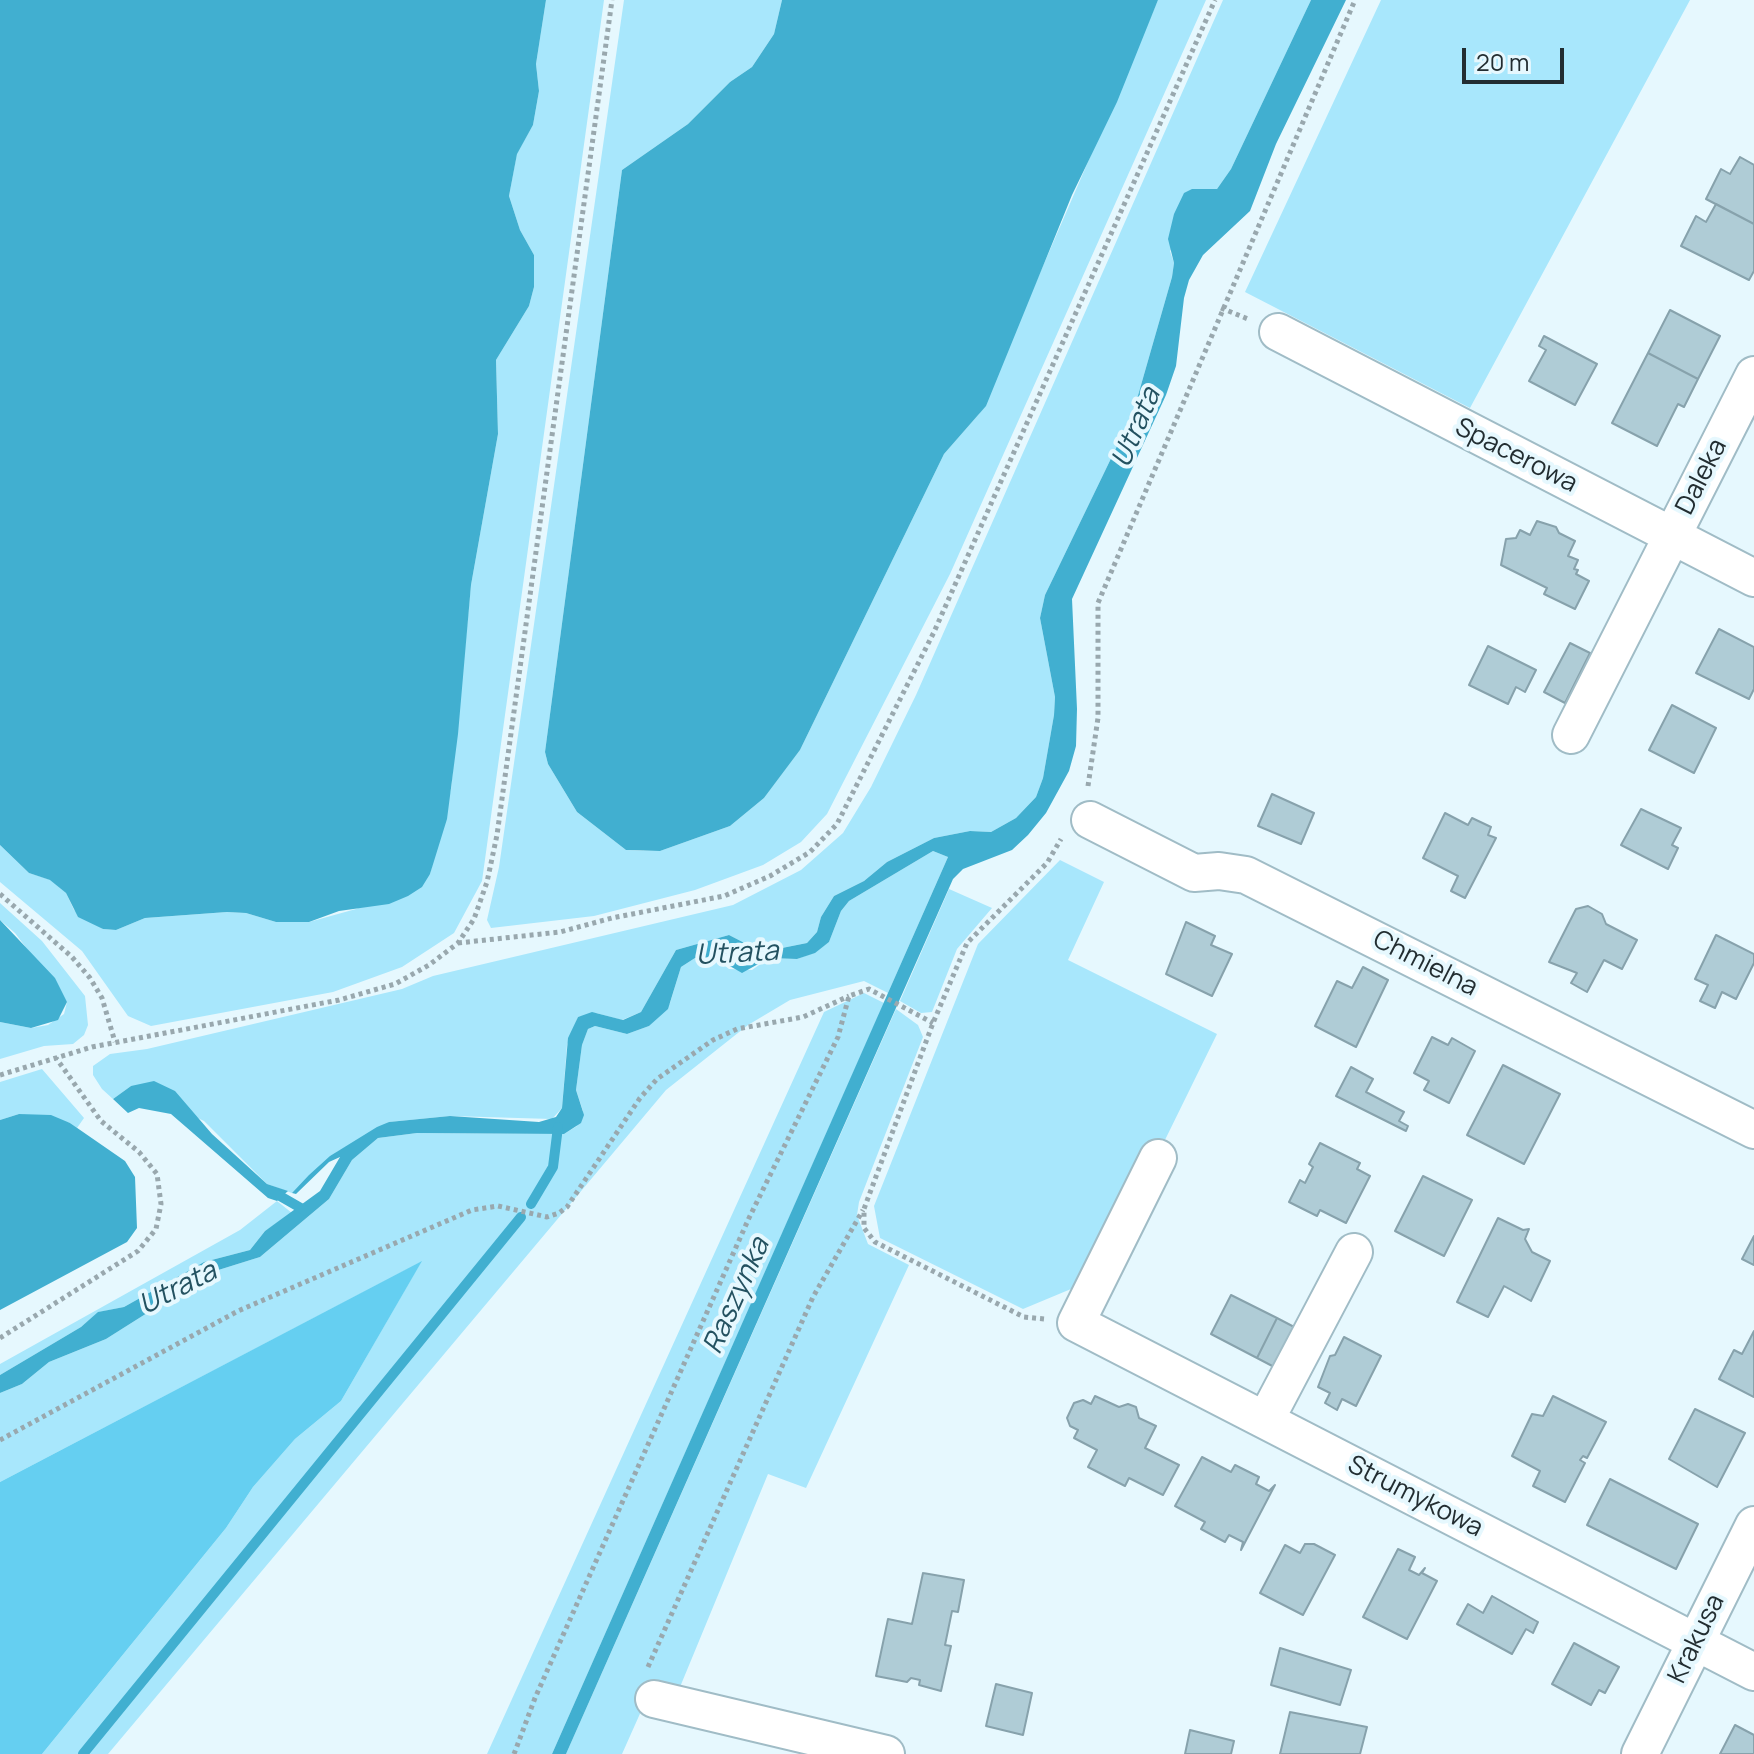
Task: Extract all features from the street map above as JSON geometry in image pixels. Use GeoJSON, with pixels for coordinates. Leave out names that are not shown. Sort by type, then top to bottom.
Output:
{"type":"FeatureCollection","features":[{"type":"Feature","properties":{"kind":"street","name":"Spacerowa"},"geometry":{"type":"LineString","coordinates":[[1278,332],[1754,578]]}},
{"type":"Feature","properties":{"kind":"street","name":"Daleka"},"geometry":{"type":"LineString","coordinates":[[1571,735],[1754,375]]}},
{"type":"Feature","properties":{"kind":"street","name":"Chmielna"},"geometry":{"type":"LineString","coordinates":[[1090,820],[1194,873],[1219,871],[1246,875],[1754,1130]]}},
{"type":"Feature","properties":{"kind":"street"},"geometry":{"type":"LineString","coordinates":[[1076,1323],[1158,1158]]}},
{"type":"Feature","properties":{"kind":"street"},"geometry":{"type":"LineString","coordinates":[[1266,1419],[1354,1252]]}},
{"type":"Feature","properties":{"kind":"street","name":"Strumykowa"},"geometry":{"type":"LineString","coordinates":[[1076,1323],[1754,1672]]}},
{"type":"Feature","properties":{"kind":"street","name":"Krakusa"},"geometry":{"type":"LineString","coordinates":[[1640,1754],[1754,1525]]}},
{"type":"Feature","properties":{"kind":"street"},"geometry":{"type":"LineString","coordinates":[[654,1699],[886,1754]]}},
{"type":"Feature","properties":{"kind":"path"},"geometry":{"type":"LineString","coordinates":[[0,1075],[115,1042],[339,1000],[395,984],[429,965],[458,943],[474,919],[487,882],[497,835],[612,0]]}},
{"type":"Feature","properties":{"kind":"path"},"geometry":{"type":"LineString","coordinates":[[458,943],[560,932],[612,918],[724,896],[770,876],[810,852],[837,824],[934,632],[1215,0]]}},
{"type":"Feature","properties":{"kind":"path"},"geometry":{"type":"LineString","coordinates":[[1092,778],[1098,718],[1098,603],[1355,0]]}},
{"type":"Feature","properties":{"kind":"path"},"geometry":{"type":"LineString","coordinates":[[654,1699],[648,1682],[649,1660],[813,1297],[864,1209],[933,1023],[967,943],[1047,863],[1078,813],[1090,820]]}},
{"type":"Feature","properties":{"kind":"path"},"geometry":{"type":"LineString","coordinates":[[0,894],[72,957],[90,978],[105,1006],[115,1042]]}},
{"type":"Feature","properties":{"kind":"path"},"geometry":{"type":"LineString","coordinates":[[0,1440],[238,1311],[472,1210],[498,1206],[547,1217],[559,1213],[567,1207],[640,1098],[657,1079],[713,1040],[737,1029],[803,1017],[865,989],[933,1023]]}},
{"type":"Feature","properties":{"kind":"path"},"geometry":{"type":"LineString","coordinates":[[514,1754],[542,1683],[744,1230],[838,1037],[849,996]]}},
{"type":"Feature","properties":{"kind":"path"},"geometry":{"type":"LineString","coordinates":[[0,1338],[138,1251],[156,1229],[161,1204],[157,1174],[139,1152],[101,1121],[56,1058]]}},
{"type":"Feature","properties":{"kind":"path"},"geometry":{"type":"LineString","coordinates":[[864,1209],[864,1228],[875,1242],[1024,1317],[1076,1323]]}},
{"type":"Feature","properties":{"kind":"shaded area"},"geometry":{"type":"Polygon","coordinates":[[[546,0],[604,0],[482,881],[454,933],[402,967],[333,992],[151,1026],[128,1016],[82,951],[0,882],[0,845],[29,873],[51,880],[66,893],[74,910],[103,929],[116,930],[145,918],[227,912],[246,913],[276,922],[309,922],[356,909],[430,874],[451,789],[471,585],[498,434],[496,360],[529,306],[534,287],[534,255],[520,230],[509,196],[517,153],[533,125],[539,91],[536,64],[546,0]]]}},
{"type":"Feature","properties":{"kind":"shaded area"},"geometry":{"type":"Polygon","coordinates":[[[624,0],[782,0],[774,34],[752,67],[730,82],[688,124],[622,170],[545,752],[548,764],[577,812],[626,850],[660,851],[730,826],[764,798],[800,750],[944,454],[979,414],[1158,0],[1206,0],[950,574],[827,814],[801,842],[763,865],[695,890],[594,916],[491,928],[487,920],[499,867],[624,0]]]}},
{"type":"Feature","properties":{"kind":"shaded area"},"geometry":{"type":"Polygon","coordinates":[[[1223,0],[1311,0],[1231,169],[1217,189],[1212,189],[1170,251],[1174,263],[1172,277],[1133,413],[1045,595],[1040,618],[1055,697],[1054,715],[1043,778],[1036,797],[1016,818],[991,832],[970,831],[934,838],[887,862],[864,881],[834,896],[821,917],[817,932],[807,943],[762,952],[729,935],[676,950],[641,1012],[622,1020],[596,1013],[578,1017],[567,1045],[562,1108],[552,1119],[450,1116],[389,1122],[337,1152],[292,1193],[267,1184],[204,1121],[131,1086],[113,1099],[102,1089],[93,1075],[93,1066],[110,1054],[147,1049],[402,989],[433,976],[733,905],[801,870],[843,833],[871,787],[916,695],[1223,0]]]}},
{"type":"Feature","properties":{"kind":"shaded area"},"geometry":{"type":"Polygon","coordinates":[[[1381,0],[1690,0],[1470,408],[1245,292],[1381,0]]]}},
{"type":"Feature","properties":{"kind":"shaded area"},"geometry":{"type":"Polygon","coordinates":[[[933,851],[948,857],[888,993],[864,981],[790,1000],[748,1025],[666,1090],[108,1754],[42,1754],[226,1528],[253,1487],[295,1439],[341,1401],[421,1262],[0,1482],[0,1393],[22,1384],[49,1362],[106,1339],[212,1272],[260,1257],[329,1199],[352,1160],[378,1138],[417,1133],[564,1134],[577,1126],[583,1111],[576,1090],[582,1045],[588,1029],[595,1026],[627,1034],[649,1026],[670,1003],[681,967],[695,958],[714,957],[729,969],[752,970],[769,958],[797,959],[813,953],[829,942],[841,911],[849,901],[933,851]]]}},
{"type":"Feature","properties":{"kind":"shaded area"},"geometry":{"type":"Polygon","coordinates":[[[1060,860],[1104,882],[1068,960],[1217,1034],[1163,1144],[1148,1143],[1083,1284],[1023,1309],[880,1238],[874,1206],[978,944],[1060,860]]]}},
{"type":"Feature","properties":{"kind":"shaded area"},"geometry":{"type":"Polygon","coordinates":[[[949,889],[992,908],[957,949],[932,1012],[921,1013],[900,1001],[949,889]]]}},
{"type":"Feature","properties":{"kind":"shaded area"},"geometry":{"type":"Polygon","coordinates":[[[0,903],[42,941],[85,996],[88,1025],[84,1035],[73,1044],[44,1046],[0,1059],[0,1022],[31,1028],[48,1025],[64,1014],[67,1002],[15,933],[0,920],[0,903]]]}},
{"type":"Feature","properties":{"kind":"shaded area"},"geometry":{"type":"Polygon","coordinates":[[[864,993],[884,1003],[552,1754],[487,1754],[824,1012],[864,993]]]}},
{"type":"Feature","properties":{"kind":"shaded area"},"geometry":{"type":"Polygon","coordinates":[[[896,1009],[918,1025],[923,1037],[859,1202],[857,1215],[868,1244],[909,1265],[806,1488],[768,1474],[680,1687],[655,1680],[622,1754],[566,1754],[896,1009]]]}},
{"type":"Feature","properties":{"kind":"shaded area"},"geometry":{"type":"Polygon","coordinates":[[[42,1069],[84,1118],[77,1128],[70,1123],[19,1114],[0,1120],[0,1082],[42,1069]]]}},
{"type":"Feature","properties":{"kind":"shaded area"},"geometry":{"type":"Polygon","coordinates":[[[277,1201],[292,1213],[265,1231],[250,1250],[204,1262],[124,1307],[99,1312],[81,1327],[0,1375],[0,1364],[240,1230],[277,1201]]]}},
{"type":"Feature","properties":{"kind":"shaded area"},"geometry":{"type":"Polygon","coordinates":[[[422,1261],[341,1401],[295,1439],[253,1487],[226,1528],[42,1754],[0,1754],[0,1482],[422,1261]]]}},
{"type":"Feature","properties":{"kind":"water"},"geometry":{"type":"Polygon","coordinates":[[[0,0],[546,0],[536,64],[539,91],[533,125],[517,154],[509,196],[520,230],[534,255],[534,287],[529,306],[496,360],[498,434],[471,585],[447,819],[430,874],[422,887],[408,896],[389,904],[339,911],[309,922],[276,922],[246,913],[227,912],[145,918],[116,930],[103,929],[78,917],[66,893],[50,880],[29,873],[0,845],[0,0]]]}},
{"type":"Feature","properties":{"kind":"water"},"geometry":{"type":"Polygon","coordinates":[[[782,0],[1158,0],[1117,102],[1072,195],[986,406],[944,454],[800,750],[764,798],[730,826],[660,851],[626,850],[577,812],[548,764],[545,752],[622,170],[688,124],[730,82],[752,67],[774,34],[782,0]]]}},
{"type":"Feature","properties":{"kind":"water","name":"Utrata"},"geometry":{"type":"Polygon","coordinates":[[[1311,0],[1346,0],[1276,144],[1250,211],[1203,255],[1189,280],[1176,366],[1166,395],[1072,599],[1077,709],[1076,746],[1069,771],[1046,813],[1012,850],[963,869],[953,879],[566,1754],[552,1754],[948,857],[933,851],[849,901],[841,911],[829,942],[815,953],[797,959],[769,958],[742,973],[714,957],[695,958],[681,967],[668,1009],[649,1026],[627,1034],[595,1026],[588,1029],[582,1045],[576,1090],[584,1115],[581,1123],[564,1134],[417,1133],[378,1138],[352,1160],[329,1199],[260,1257],[212,1272],[106,1339],[49,1362],[22,1384],[0,1393],[0,1375],[81,1327],[98,1312],[124,1307],[204,1262],[250,1250],[265,1231],[320,1191],[340,1157],[329,1162],[296,1194],[292,1193],[309,1175],[330,1156],[377,1127],[389,1122],[450,1116],[539,1122],[556,1117],[562,1108],[568,1038],[578,1017],[592,1012],[623,1020],[641,1012],[676,950],[729,935],[762,952],[807,943],[817,932],[821,917],[834,896],[864,881],[887,862],[934,838],[970,831],[991,832],[1016,818],[1036,797],[1043,778],[1055,697],[1040,618],[1045,595],[1133,413],[1172,277],[1174,263],[1168,239],[1174,214],[1184,193],[1192,189],[1217,189],[1231,169],[1311,0]]]}},
{"type":"Feature","properties":{"kind":"water"},"geometry":{"type":"Polygon","coordinates":[[[0,920],[55,978],[67,1002],[58,1020],[31,1028],[0,1022],[0,920]]]}},
{"type":"Feature","properties":{"kind":"water"},"geometry":{"type":"Polygon","coordinates":[[[154,1081],[175,1091],[212,1134],[267,1184],[288,1191],[277,1201],[268,1198],[171,1114],[139,1108],[128,1113],[113,1099],[131,1086],[154,1081]]]}},
{"type":"Feature","properties":{"kind":"water"},"geometry":{"type":"Polygon","coordinates":[[[19,1114],[51,1115],[70,1123],[125,1161],[135,1177],[137,1228],[127,1242],[0,1310],[0,1120],[19,1114]]]}},
{"type":"Feature","properties":{"kind":"building"},"geometry":{"type":"Polygon","coordinates":[[[1740,157],[1754,165],[1754,224],[1706,199],[1721,169],[1730,174],[1740,157]]]}},
{"type":"Feature","properties":{"kind":"building"},"geometry":{"type":"Polygon","coordinates":[[[1716,204],[1754,224],[1754,271],[1749,280],[1681,246],[1696,216],[1706,222],[1716,204]]]}},
{"type":"Feature","properties":{"kind":"building"},"geometry":{"type":"Polygon","coordinates":[[[1670,310],[1720,336],[1698,379],[1648,353],[1670,310]]]}},
{"type":"Feature","properties":{"kind":"building"},"geometry":{"type":"Polygon","coordinates":[[[1544,336],[1597,364],[1575,405],[1529,381],[1546,350],[1539,346],[1544,336]]]}},
{"type":"Feature","properties":{"kind":"building"},"geometry":{"type":"Polygon","coordinates":[[[1648,353],[1698,379],[1684,407],[1678,404],[1657,446],[1612,423],[1648,353]]]}},
{"type":"Feature","properties":{"kind":"building"},"geometry":{"type":"Polygon","coordinates":[[[1537,521],[1556,527],[1559,533],[1575,541],[1568,556],[1578,560],[1574,569],[1578,570],[1576,574],[1589,581],[1575,609],[1544,594],[1547,588],[1501,565],[1506,539],[1516,538],[1520,530],[1530,535],[1537,521]]]}},
{"type":"Feature","properties":{"kind":"building"},"geometry":{"type":"Polygon","coordinates":[[[1719,629],[1754,647],[1754,689],[1749,699],[1696,673],[1719,629]]]}},
{"type":"Feature","properties":{"kind":"building"},"geometry":{"type":"Polygon","coordinates":[[[1570,643],[1590,653],[1565,703],[1544,692],[1570,643]]]}},
{"type":"Feature","properties":{"kind":"building"},"geometry":{"type":"Polygon","coordinates":[[[1488,646],[1536,670],[1525,692],[1516,687],[1508,704],[1469,685],[1488,646]]]}},
{"type":"Feature","properties":{"kind":"building"},"geometry":{"type":"Polygon","coordinates":[[[1672,705],[1716,728],[1694,773],[1649,750],[1672,705]]]}},
{"type":"Feature","properties":{"kind":"building"},"geometry":{"type":"Polygon","coordinates":[[[1272,794],[1314,813],[1301,844],[1258,826],[1272,794]]]}},
{"type":"Feature","properties":{"kind":"building"},"geometry":{"type":"Polygon","coordinates":[[[1641,809],[1681,828],[1672,845],[1678,848],[1668,869],[1621,845],[1641,809]]]}},
{"type":"Feature","properties":{"kind":"building"},"geometry":{"type":"Polygon","coordinates":[[[1445,813],[1468,825],[1472,818],[1491,827],[1488,835],[1496,838],[1465,898],[1451,891],[1458,876],[1423,858],[1445,813]]]}},
{"type":"Feature","properties":{"kind":"building"},"geometry":{"type":"Polygon","coordinates":[[[1588,906],[1602,914],[1606,924],[1637,940],[1622,969],[1604,960],[1587,992],[1571,983],[1577,973],[1549,962],[1576,909],[1588,906]]]}},
{"type":"Feature","properties":{"kind":"building"},"geometry":{"type":"Polygon","coordinates":[[[1186,922],[1215,936],[1211,945],[1232,954],[1212,996],[1166,974],[1186,922]]]}},
{"type":"Feature","properties":{"kind":"building"},"geometry":{"type":"Polygon","coordinates":[[[1716,935],[1754,954],[1754,963],[1736,999],[1722,992],[1715,1008],[1700,1001],[1708,985],[1695,979],[1716,935]]]}},
{"type":"Feature","properties":{"kind":"building"},"geometry":{"type":"Polygon","coordinates":[[[1363,967],[1388,980],[1356,1047],[1315,1026],[1337,981],[1352,988],[1363,967]]]}},
{"type":"Feature","properties":{"kind":"building"},"geometry":{"type":"Polygon","coordinates":[[[1432,1037],[1448,1045],[1452,1038],[1475,1051],[1449,1103],[1424,1090],[1429,1081],[1414,1073],[1432,1037]]]}},
{"type":"Feature","properties":{"kind":"building"},"geometry":{"type":"Polygon","coordinates":[[[1503,1065],[1560,1094],[1524,1164],[1467,1135],[1503,1065]]]}},
{"type":"Feature","properties":{"kind":"building"},"geometry":{"type":"Polygon","coordinates":[[[1351,1067],[1373,1079],[1366,1092],[1404,1112],[1399,1121],[1408,1126],[1406,1131],[1336,1096],[1351,1067]]]}},
{"type":"Feature","properties":{"kind":"building"},"geometry":{"type":"Polygon","coordinates":[[[1320,1143],[1360,1163],[1357,1169],[1370,1176],[1346,1223],[1320,1210],[1317,1216],[1289,1202],[1300,1180],[1305,1183],[1313,1167],[1309,1164],[1320,1143]]]}},
{"type":"Feature","properties":{"kind":"building"},"geometry":{"type":"Polygon","coordinates":[[[1423,1176],[1472,1200],[1444,1256],[1395,1231],[1423,1176]]]}},
{"type":"Feature","properties":{"kind":"building"},"geometry":{"type":"Polygon","coordinates":[[[1498,1218],[1523,1230],[1529,1229],[1525,1239],[1532,1252],[1550,1261],[1531,1301],[1504,1286],[1488,1317],[1457,1302],[1498,1218]]]}},
{"type":"Feature","properties":{"kind":"building"},"geometry":{"type":"Polygon","coordinates":[[[1754,1236],[1754,1265],[1742,1259],[1754,1236]]]}},
{"type":"Feature","properties":{"kind":"building"},"geometry":{"type":"Polygon","coordinates":[[[1231,1295],[1277,1318],[1257,1358],[1211,1334],[1231,1295]]]}},
{"type":"Feature","properties":{"kind":"building"},"geometry":{"type":"Polygon","coordinates":[[[1277,1318],[1298,1329],[1278,1369],[1257,1358],[1277,1318]]]}},
{"type":"Feature","properties":{"kind":"building"},"geometry":{"type":"Polygon","coordinates":[[[1754,1331],[1754,1397],[1719,1379],[1734,1350],[1742,1354],[1754,1331]]]}},
{"type":"Feature","properties":{"kind":"building"},"geometry":{"type":"Polygon","coordinates":[[[1344,1337],[1381,1356],[1356,1406],[1342,1399],[1337,1410],[1325,1403],[1330,1393],[1318,1387],[1330,1356],[1335,1355],[1344,1337]]]}},
{"type":"Feature","properties":{"kind":"building"},"geometry":{"type":"Polygon","coordinates":[[[1095,1396],[1119,1407],[1128,1404],[1136,1407],[1139,1418],[1156,1426],[1145,1448],[1179,1465],[1163,1495],[1129,1478],[1125,1486],[1088,1467],[1097,1450],[1074,1438],[1078,1430],[1070,1426],[1067,1418],[1074,1403],[1083,1400],[1091,1404],[1095,1396]]]}},
{"type":"Feature","properties":{"kind":"building"},"geometry":{"type":"Polygon","coordinates":[[[1553,1396],[1606,1422],[1587,1458],[1583,1456],[1580,1460],[1585,1463],[1565,1502],[1533,1486],[1540,1471],[1512,1456],[1532,1414],[1543,1416],[1553,1396]]]}},
{"type":"Feature","properties":{"kind":"building"},"geometry":{"type":"Polygon","coordinates":[[[1695,1409],[1745,1433],[1717,1487],[1669,1459],[1695,1409]]]}},
{"type":"Feature","properties":{"kind":"building"},"geometry":{"type":"Polygon","coordinates":[[[1202,1457],[1231,1472],[1235,1465],[1259,1477],[1256,1484],[1269,1491],[1275,1485],[1241,1550],[1243,1542],[1229,1535],[1225,1542],[1201,1529],[1205,1522],[1175,1506],[1202,1457]]]}},
{"type":"Feature","properties":{"kind":"building"},"geometry":{"type":"Polygon","coordinates":[[[1610,1479],[1698,1524],[1676,1569],[1587,1525],[1610,1479]]]}},
{"type":"Feature","properties":{"kind":"building"},"geometry":{"type":"Polygon","coordinates":[[[1305,1544],[1314,1544],[1335,1555],[1303,1615],[1260,1593],[1285,1545],[1300,1553],[1305,1544]]]}},
{"type":"Feature","properties":{"kind":"building"},"geometry":{"type":"Polygon","coordinates":[[[1398,1549],[1415,1557],[1409,1570],[1419,1575],[1425,1568],[1422,1573],[1437,1581],[1407,1639],[1363,1617],[1398,1549]]]}},
{"type":"Feature","properties":{"kind":"building"},"geometry":{"type":"Polygon","coordinates":[[[923,1573],[964,1580],[958,1612],[952,1611],[945,1645],[951,1646],[941,1691],[919,1685],[920,1680],[911,1678],[907,1682],[876,1676],[888,1619],[912,1624],[923,1573]]]}},
{"type":"Feature","properties":{"kind":"building"},"geometry":{"type":"Polygon","coordinates":[[[1492,1596],[1538,1622],[1533,1633],[1526,1629],[1512,1654],[1457,1624],[1468,1604],[1483,1613],[1492,1596]]]}},
{"type":"Feature","properties":{"kind":"building"},"geometry":{"type":"Polygon","coordinates":[[[1574,1643],[1619,1667],[1605,1693],[1599,1690],[1591,1705],[1552,1684],[1574,1643]]]}},
{"type":"Feature","properties":{"kind":"building"},"geometry":{"type":"Polygon","coordinates":[[[1280,1648],[1351,1670],[1340,1705],[1271,1685],[1280,1648]]]}},
{"type":"Feature","properties":{"kind":"building"},"geometry":{"type":"Polygon","coordinates":[[[996,1684],[1032,1693],[1023,1735],[986,1726],[996,1684]]]}},
{"type":"Feature","properties":{"kind":"building"},"geometry":{"type":"Polygon","coordinates":[[[1290,1712],[1367,1727],[1360,1754],[1280,1754],[1290,1712]]]}},
{"type":"Feature","properties":{"kind":"building"},"geometry":{"type":"Polygon","coordinates":[[[1735,1725],[1754,1735],[1754,1754],[1720,1754],[1735,1725]]]}},
{"type":"Feature","properties":{"kind":"building"},"geometry":{"type":"Polygon","coordinates":[[[1190,1730],[1234,1741],[1231,1754],[1185,1754],[1190,1730]]]}},
{"type":"Feature","properties":{"kind":"waterway"},"geometry":{"type":"LineString","coordinates":[[531,1204],[553,1167],[558,1127]]}},
{"type":"Feature","properties":{"kind":"waterway"},"geometry":{"type":"LineString","coordinates":[[273,1192],[306,1211]]}},
{"type":"Feature","properties":{"kind":"waterway"},"geometry":{"type":"LineString","coordinates":[[83,1754],[521,1217]]}},
{"type":"Feature","properties":{"kind":"water label","name":"Raszynka"},"geometry":{"type":"Point","coordinates":[737,1296]}}]}
